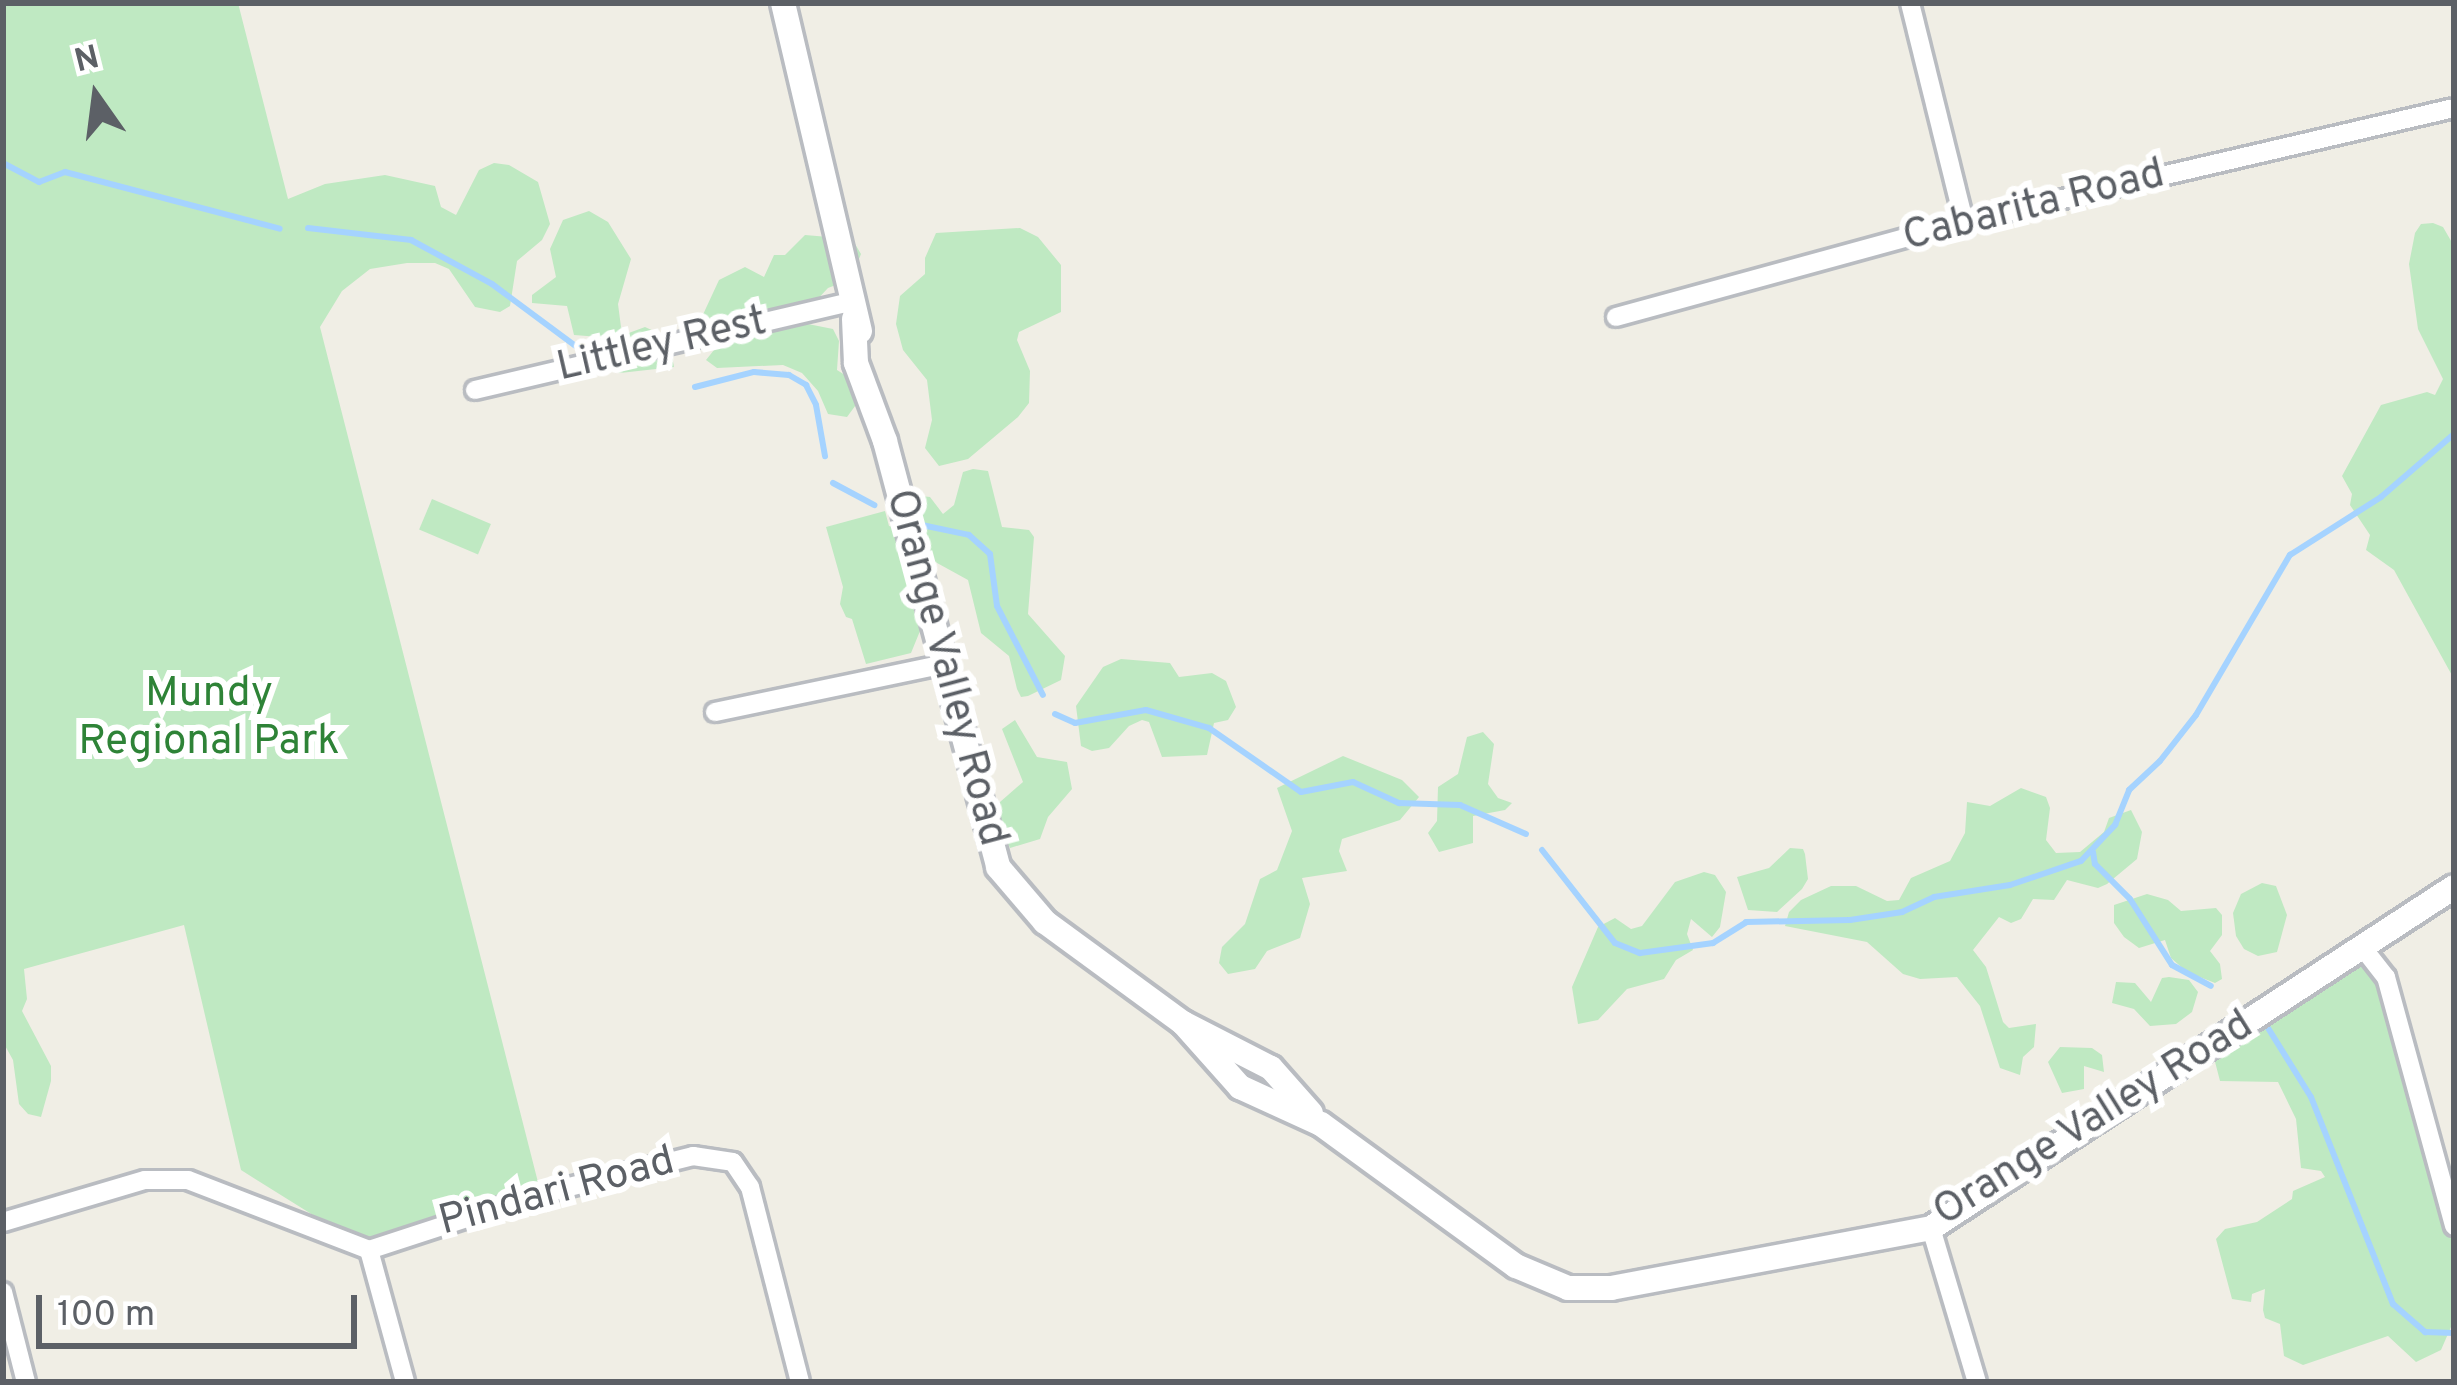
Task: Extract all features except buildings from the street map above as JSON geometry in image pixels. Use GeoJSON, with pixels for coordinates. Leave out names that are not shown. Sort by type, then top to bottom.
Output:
{"type":"FeatureCollection","features":[{"type":"Feature","properties":{"kind":"street","name":"Orange Valley Road"},"geometry":{"type":"LineString","coordinates":[[779,3],[852,311],[853,350],[885,441],[940,665],[998,867],[1045,922],[1184,1023],[1271,1068],[1321,1124],[1516,1266],[1568,1288],[1611,1288],[1931,1228],[2454,886]]}},
{"type":"Feature","properties":{"kind":"street"},"geometry":{"type":"LineString","coordinates":[[1910,3],[1964,222]]}},
{"type":"Feature","properties":{"kind":"street","name":"Cabarita Road"},"geometry":{"type":"LineString","coordinates":[[1616,316],[1964,222],[2454,108]]}},
{"type":"Feature","properties":{"kind":"street","name":"Littley Rest"},"geometry":{"type":"LineString","coordinates":[[475,390],[852,311]]}},
{"type":"Feature","properties":{"kind":"street"},"geometry":{"type":"LineString","coordinates":[[715,712],[940,665]]}},
{"type":"Feature","properties":{"kind":"street"},"geometry":{"type":"LineString","coordinates":[[2363,948],[2386,977],[2454,1226]]}},
{"type":"Feature","properties":{"kind":"street","name":"Pindari Road"},"geometry":{"type":"LineString","coordinates":[[370,1250],[536,1195],[693,1156],[733,1162],[750,1187],[800,1382]]}},
{"type":"Feature","properties":{"kind":"street"},"geometry":{"type":"LineString","coordinates":[[3,1222],[145,1180],[188,1180],[370,1250],[405,1382]]}},
{"type":"Feature","properties":{"kind":"street"},"geometry":{"type":"LineString","coordinates":[[1931,1228],[1977,1382]]}},
{"type":"Feature","properties":{"kind":"street"},"geometry":{"type":"LineString","coordinates":[[3,1292],[26,1382]]}},
{"type":"Feature","properties":{"kind":"green space","name":"Mundy Regional Park"},"geometry":{"type":"Polygon","coordinates":[[[3,3],[238,3],[288,199],[325,184],[385,175],[435,186],[441,207],[456,215],[479,170],[494,163],[509,165],[538,182],[550,224],[542,240],[517,261],[510,306],[500,312],[475,307],[449,269],[435,263],[407,263],[370,269],[342,291],[320,327],[541,1194],[369,1250],[241,1170],[184,925],[24,969],[27,999],[22,1011],[51,1066],[51,1081],[41,1117],[28,1114],[19,1104],[13,1060],[3,1042],[3,3]]]}},
{"type":"Feature","properties":{"kind":"green space"},"geometry":{"type":"Polygon","coordinates":[[[589,211],[608,222],[631,259],[618,304],[621,327],[626,334],[645,327],[669,338],[674,367],[620,373],[602,363],[600,337],[574,335],[567,306],[532,303],[532,295],[556,277],[550,249],[563,220],[589,211]]]}},
{"type":"Feature","properties":{"kind":"green space"},"geometry":{"type":"Polygon","coordinates":[[[2421,224],[2443,227],[2454,246],[2454,679],[2394,570],[2366,550],[2370,535],[2350,505],[2352,494],[2342,476],[2381,405],[2427,392],[2435,395],[2443,379],[2418,329],[2409,264],[2415,233],[2421,224]]]}},
{"type":"Feature","properties":{"kind":"green space"},"geometry":{"type":"Polygon","coordinates":[[[1020,228],[1038,237],[1061,265],[1061,312],[1019,332],[1017,340],[1030,371],[1029,403],[1018,417],[968,459],[939,466],[925,448],[932,420],[927,380],[903,350],[896,324],[900,296],[925,274],[925,258],[936,233],[1020,228]]]}},
{"type":"Feature","properties":{"kind":"green space"},"geometry":{"type":"Polygon","coordinates":[[[805,235],[852,239],[861,254],[851,279],[828,288],[812,305],[719,325],[700,321],[719,280],[745,267],[764,277],[774,255],[785,255],[805,235]]]}},
{"type":"Feature","properties":{"kind":"green space"},"geometry":{"type":"Polygon","coordinates":[[[803,323],[833,329],[839,341],[837,370],[859,384],[861,398],[847,417],[828,414],[818,391],[802,373],[783,365],[717,368],[706,360],[718,345],[768,327],[803,323]]]}},
{"type":"Feature","properties":{"kind":"green space"},"geometry":{"type":"Polygon","coordinates":[[[988,471],[1002,527],[1029,530],[1034,537],[1028,614],[1065,656],[1061,680],[1028,696],[1021,697],[1017,689],[1009,656],[981,633],[968,580],[928,558],[912,495],[930,497],[943,514],[954,505],[963,472],[988,471]]]}},
{"type":"Feature","properties":{"kind":"green space"},"geometry":{"type":"Polygon","coordinates":[[[432,499],[491,524],[478,554],[419,529],[432,499]]]}},
{"type":"Feature","properties":{"kind":"green space"},"geometry":{"type":"Polygon","coordinates":[[[885,511],[889,526],[898,528],[916,586],[920,631],[911,653],[866,664],[852,619],[840,604],[843,587],[826,527],[885,511]]]}},
{"type":"Feature","properties":{"kind":"green space"},"geometry":{"type":"Polygon","coordinates":[[[1121,659],[1170,663],[1179,677],[1212,673],[1226,681],[1236,707],[1228,720],[1214,723],[1207,755],[1162,757],[1149,722],[1142,720],[1129,726],[1109,748],[1092,751],[1081,746],[1076,706],[1103,667],[1121,659]]]}},
{"type":"Feature","properties":{"kind":"green space"},"geometry":{"type":"Polygon","coordinates":[[[1015,720],[1037,757],[1067,762],[1072,789],[1048,817],[1040,839],[1010,848],[992,809],[1023,782],[1002,729],[1015,720]]]}},
{"type":"Feature","properties":{"kind":"green space"},"geometry":{"type":"Polygon","coordinates":[[[1483,732],[1494,744],[1488,784],[1498,798],[1512,803],[1505,810],[1473,816],[1473,843],[1439,852],[1428,833],[1437,821],[1438,787],[1458,774],[1467,737],[1483,732]]]}},
{"type":"Feature","properties":{"kind":"green space"},"geometry":{"type":"Polygon","coordinates":[[[1343,756],[1402,780],[1419,797],[1400,820],[1342,839],[1339,851],[1347,871],[1302,878],[1310,904],[1300,938],[1267,951],[1255,969],[1228,974],[1219,963],[1222,947],[1245,924],[1260,879],[1277,870],[1292,831],[1277,788],[1343,756]]]}},
{"type":"Feature","properties":{"kind":"green space"},"geometry":{"type":"Polygon","coordinates":[[[2021,788],[2046,797],[2050,808],[2046,840],[2056,853],[2080,852],[2104,832],[2109,818],[2131,810],[2142,832],[2137,859],[2107,884],[2098,888],[2067,880],[2054,900],[2033,899],[2021,919],[2011,923],[1999,917],[1973,950],[1986,967],[2003,1022],[2009,1028],[2036,1024],[2034,1047],[2023,1057],[2020,1075],[2000,1068],[1980,1006],[1957,977],[1920,979],[1903,974],[1867,942],[1785,926],[1789,912],[1801,900],[1831,886],[1856,886],[1887,901],[1899,900],[1911,878],[1950,861],[1965,833],[1967,802],[1990,806],[2021,788]]]}},
{"type":"Feature","properties":{"kind":"green space"},"geometry":{"type":"Polygon","coordinates":[[[1790,848],[1803,849],[1805,854],[1808,879],[1802,889],[1777,912],[1748,910],[1737,877],[1769,868],[1790,848]]]}},
{"type":"Feature","properties":{"kind":"green space"},"geometry":{"type":"Polygon","coordinates":[[[1704,872],[1715,875],[1726,892],[1720,927],[1712,937],[1691,919],[1687,934],[1693,950],[1676,960],[1664,979],[1627,989],[1598,1020],[1578,1024],[1572,987],[1598,927],[1615,918],[1631,929],[1642,926],[1675,882],[1704,872]]]}},
{"type":"Feature","properties":{"kind":"green space"},"geometry":{"type":"Polygon","coordinates":[[[2262,883],[2276,886],[2287,915],[2277,952],[2258,956],[2244,949],[2236,936],[2233,913],[2241,894],[2262,883]]]}},
{"type":"Feature","properties":{"kind":"green space"},"geometry":{"type":"Polygon","coordinates":[[[2147,894],[2168,900],[2181,911],[2216,908],[2222,915],[2222,935],[2210,951],[2220,964],[2222,979],[2215,983],[2187,972],[2171,958],[2165,940],[2139,948],[2124,937],[2114,923],[2114,905],[2147,894]]]}},
{"type":"Feature","properties":{"kind":"green space"},"geometry":{"type":"Polygon","coordinates":[[[2363,948],[2386,977],[2454,1226],[2454,1320],[2441,1350],[2416,1362],[2388,1336],[2303,1365],[2284,1356],[2280,1324],[2265,1318],[2265,1289],[2252,1294],[2251,1302],[2232,1299],[2216,1239],[2225,1229],[2257,1222],[2292,1199],[2293,1191],[2325,1177],[2321,1171],[2301,1168],[2296,1119],[2278,1082],[2220,1081],[2213,1054],[2363,948]]]}},
{"type":"Feature","properties":{"kind":"green space"},"geometry":{"type":"Polygon","coordinates":[[[2162,978],[2189,980],[2198,992],[2192,1012],[2176,1024],[2150,1026],[2134,1009],[2112,1003],[2116,982],[2135,983],[2151,1002],[2162,978]]]}},
{"type":"Feature","properties":{"kind":"green space"},"geometry":{"type":"Polygon","coordinates":[[[2060,1047],[2092,1048],[2102,1055],[2104,1072],[2084,1066],[2084,1089],[2062,1093],[2048,1062],[2060,1047]]]}},
{"type":"Feature","properties":{"kind":"waterway"},"geometry":{"type":"LineString","coordinates":[[3,163],[39,182],[65,172],[280,229]]}},
{"type":"Feature","properties":{"kind":"waterway"},"geometry":{"type":"LineString","coordinates":[[308,228],[411,240],[492,284],[581,350]]}},
{"type":"Feature","properties":{"kind":"waterway"},"geometry":{"type":"LineString","coordinates":[[695,387],[754,372],[789,375],[806,385],[816,405],[825,456]]}},
{"type":"Feature","properties":{"kind":"waterway"},"geometry":{"type":"LineString","coordinates":[[1542,850],[1615,943],[1640,953],[1713,943],[1746,922],[1850,920],[1902,912],[1934,897],[2010,885],[2081,861],[2115,825],[2129,790],[2160,761],[2196,715],[2290,555],[2381,497],[2454,434]]}},
{"type":"Feature","properties":{"kind":"waterway"},"geometry":{"type":"LineString","coordinates":[[833,483],[874,505]]}},
{"type":"Feature","properties":{"kind":"waterway"},"geometry":{"type":"LineString","coordinates":[[917,524],[969,535],[990,554],[997,606],[1043,695]]}},
{"type":"Feature","properties":{"kind":"waterway"},"geometry":{"type":"LineString","coordinates":[[1055,714],[1075,723],[1146,710],[1209,728],[1301,792],[1353,782],[1399,803],[1460,805],[1526,834]]}},
{"type":"Feature","properties":{"kind":"waterway"},"geometry":{"type":"LineString","coordinates":[[2093,852],[2095,864],[2130,899],[2172,965],[2211,986]]}},
{"type":"Feature","properties":{"kind":"waterway"},"geometry":{"type":"LineString","coordinates":[[2268,1028],[2311,1097],[2393,1304],[2425,1332],[2454,1333]]}}]}
